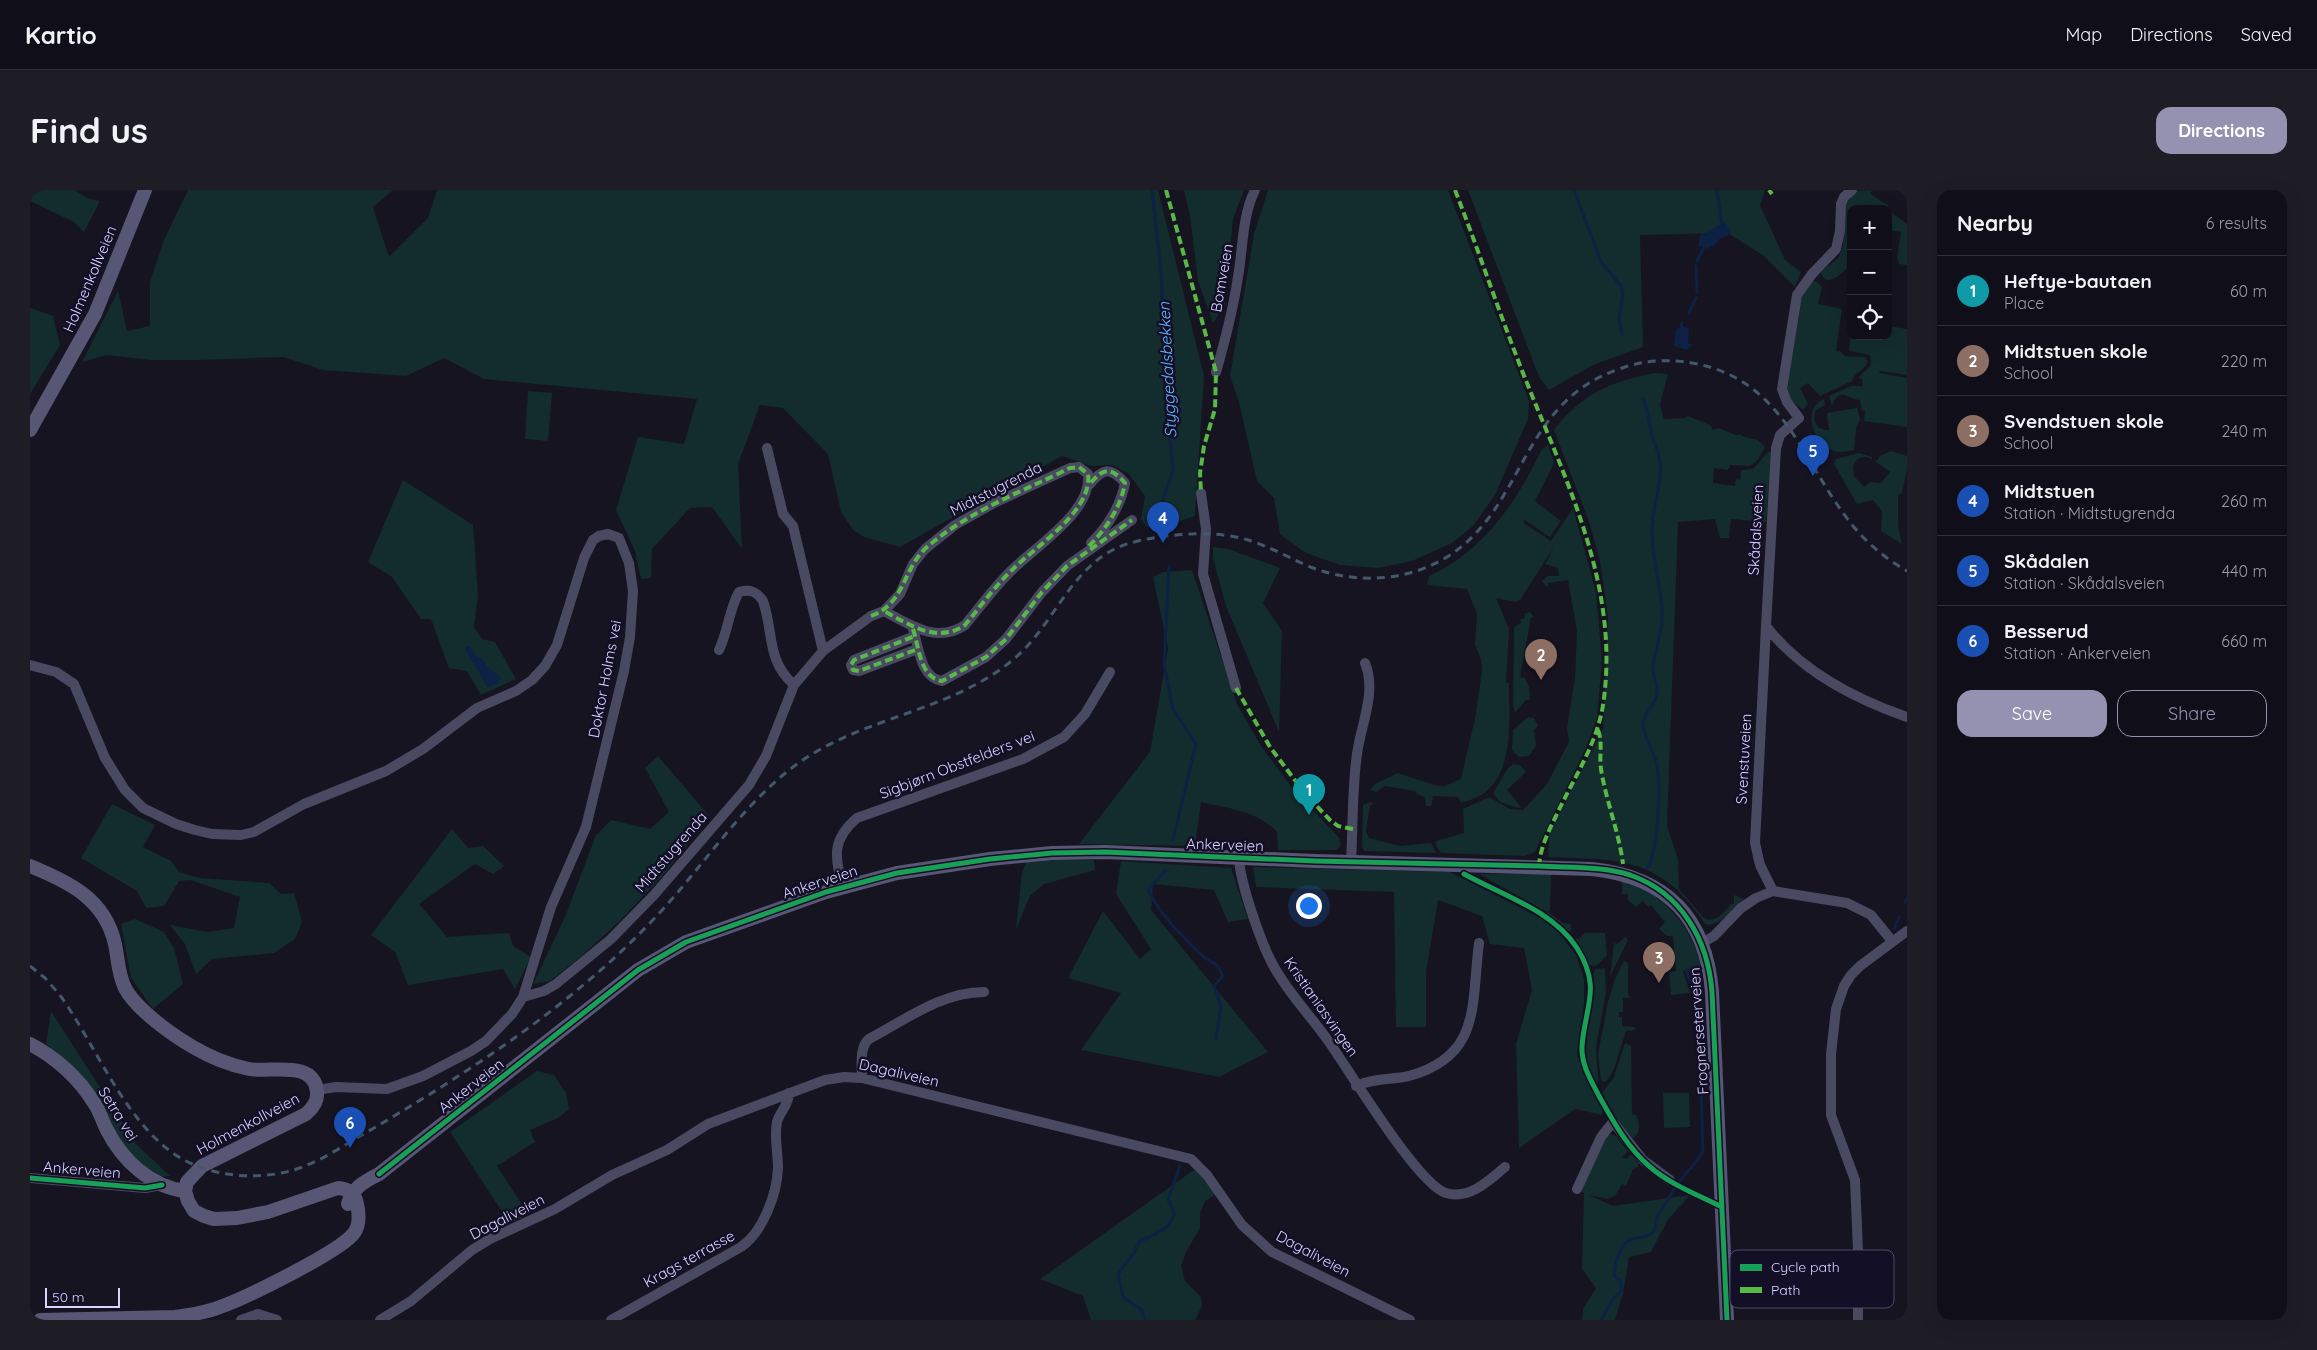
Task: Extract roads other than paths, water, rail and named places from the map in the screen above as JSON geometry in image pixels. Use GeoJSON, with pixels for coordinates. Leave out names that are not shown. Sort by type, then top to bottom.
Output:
{"type":"FeatureCollection","features":[{"type":"Feature","properties":{"kind":"main road","name":"Holmenkollveien"},"geometry":{"type":"LineString","coordinates":[[30,430],[95,314],[144,190]]}},
{"type":"Feature","properties":{"kind":"main road","name":"Ankerveien"},"geometry":{"type":"LineString","coordinates":[[353,1203],[372,1187],[379,1174],[626,980],[663,954],[713,931],[843,886],[932,866],[1029,855],[1105,852],[1351,862]]}},
{"type":"Feature","properties":{"kind":"main road","name":"Frognerseterveien"},"geometry":{"type":"LineString","coordinates":[[1351,862],[1539,866],[1592,869],[1624,874],[1645,882],[1672,900],[1690,920],[1702,943],[1709,967],[1712,992],[1727,1320]]}},
{"type":"Feature","properties":{"kind":"main road","name":"Holmenkollveien"},"geometry":{"type":"LineString","coordinates":[[30,866],[75,888],[98,906],[109,924],[126,989],[140,1007],[172,1032],[206,1054],[231,1064],[258,1070],[300,1071],[310,1077],[317,1090],[314,1106],[306,1114],[202,1166],[191,1176],[185,1191]]}},
{"type":"Feature","properties":{"kind":"main road","name":"Setra vei"},"geometry":{"type":"LineString","coordinates":[[30,1044],[56,1060],[76,1079],[94,1103],[108,1132],[127,1158],[143,1174],[162,1185],[185,1191]]}},
{"type":"Feature","properties":{"kind":"main road"},"geometry":{"type":"LineString","coordinates":[[40,1320],[197,1317],[239,1299],[335,1248],[356,1232],[358,1224],[353,1203],[314,1197],[268,1212],[237,1218],[214,1219],[194,1211],[185,1191]]}},
{"type":"Feature","properties":{"kind":"street","name":"Bomveien"},"geometry":{"type":"LineString","coordinates":[[1216,372],[1234,301],[1248,208],[1255,190]]}},
{"type":"Feature","properties":{"kind":"street","name":"Skådalsveien"},"geometry":{"type":"LineString","coordinates":[[1766,626],[1776,448],[1780,435],[1799,418],[1787,402],[1782,389],[1795,301],[1805,284],[1834,253],[1840,239],[1841,204],[1844,197],[1852,190]]}},
{"type":"Feature","properties":{"kind":"street"},"geometry":{"type":"LineString","coordinates":[[767,448],[783,514],[793,526],[823,651]]}},
{"type":"Feature","properties":{"kind":"street","name":"Midtstugrenda"},"geometry":{"type":"LineString","coordinates":[[523,997],[544,991],[556,984],[611,940],[654,895],[749,785],[766,756],[794,685],[823,651],[871,616],[884,611],[900,594],[913,564],[925,550],[955,525],[994,503],[1070,468],[1079,467],[1088,474],[1089,484]]}},
{"type":"Feature","properties":{"kind":"street"},"geometry":{"type":"LineString","coordinates":[[884,611],[914,632],[926,673],[935,680],[942,681],[986,657],[1006,639],[1042,592],[1104,532],[1123,493],[1125,483],[1118,474],[1108,471],[1099,473],[1089,484],[1078,506],[1067,519],[1042,545],[1009,573],[965,624],[949,632],[914,632],[854,660],[851,665],[853,670],[859,671],[914,650]]}},
{"type":"Feature","properties":{"kind":"street"},"geometry":{"type":"LineString","coordinates":[[1200,493],[1206,529],[1203,574],[1236,688]]}},
{"type":"Feature","properties":{"kind":"street"},"geometry":{"type":"LineString","coordinates":[[1067,566],[1132,520]]}},
{"type":"Feature","properties":{"kind":"street","name":"Doktor Holms vei"},"geometry":{"type":"LineString","coordinates":[[30,665],[64,675],[74,684],[105,758],[125,790],[143,808],[176,824],[212,834],[228,836],[254,832],[304,804],[386,771],[423,749],[477,708],[516,691],[532,680],[545,666],[557,645],[584,558],[593,540],[599,536],[616,535],[625,549],[633,591],[631,629],[624,671],[586,827],[551,907],[523,997],[512,1014],[486,1041],[423,1076],[386,1089],[336,1088],[317,1090]]}},
{"type":"Feature","properties":{"kind":"street"},"geometry":{"type":"LineString","coordinates":[[720,650],[735,598],[738,592],[748,589],[758,594],[764,601],[774,658],[784,676],[794,685]]}},
{"type":"Feature","properties":{"kind":"street"},"geometry":{"type":"LineString","coordinates":[[1766,626],[1783,644],[1821,675],[1872,705],[1907,717]]}},
{"type":"Feature","properties":{"kind":"street","name":"Svenstuveien"},"geometry":{"type":"LineString","coordinates":[[1766,626],[1755,843],[1760,865],[1773,891]]}},
{"type":"Feature","properties":{"kind":"street"},"geometry":{"type":"LineString","coordinates":[[1351,862],[1357,754],[1370,674],[1365,663]]}},
{"type":"Feature","properties":{"kind":"street","name":"Sigbjørn Obstfelders vei"},"geometry":{"type":"LineString","coordinates":[[843,886],[836,864],[838,845],[844,829],[858,818],[1023,759],[1064,737],[1085,714],[1110,672]]}},
{"type":"Feature","properties":{"kind":"street","name":"Kristianiasvingen"},"geometry":{"type":"LineString","coordinates":[[1240,858],[1242,880],[1272,964],[1284,983],[1330,1043],[1356,1086],[1426,1179],[1438,1190],[1452,1194],[1467,1193],[1482,1186],[1505,1167]]}},
{"type":"Feature","properties":{"kind":"street"},"geometry":{"type":"LineString","coordinates":[[1702,943],[1714,936],[1741,908],[1756,898],[1773,891],[1846,903],[1871,915],[1892,941]]}},
{"type":"Feature","properties":{"kind":"street"},"geometry":{"type":"LineString","coordinates":[[1858,1250],[1855,1180],[1831,1115],[1831,1054],[1836,1009],[1844,986],[1860,966],[1907,931]]}},
{"type":"Feature","properties":{"kind":"street"},"geometry":{"type":"LineString","coordinates":[[1356,1086],[1364,1082],[1393,1079],[1421,1072],[1454,1053],[1463,1040],[1471,1015],[1480,943]]}},
{"type":"Feature","properties":{"kind":"street"},"geometry":{"type":"LineString","coordinates":[[862,1078],[863,1048],[864,1043],[869,1039],[945,999],[965,993],[984,992]]}},
{"type":"Feature","properties":{"kind":"street","name":"Dagaliveien"},"geometry":{"type":"LineString","coordinates":[[380,1320],[411,1301],[472,1250],[490,1239],[556,1209],[612,1175],[667,1150],[708,1124],[836,1078],[862,1078],[1191,1159],[1207,1175],[1242,1225],[1272,1252],[1410,1320]]}},
{"type":"Feature","properties":{"kind":"street","name":"Krags terrasse"},"geometry":{"type":"LineString","coordinates":[[611,1320],[741,1247],[750,1240],[764,1216],[775,1186],[778,1167],[777,1122],[789,1094]]}},
{"type":"Feature","properties":{"kind":"street"},"geometry":{"type":"LineString","coordinates":[[1578,1189],[1601,1137],[1613,1122],[1642,1160],[1670,1180]]}},
{"type":"Feature","properties":{"kind":"street","name":"Ankerveien"},"geometry":{"type":"LineString","coordinates":[[30,1178],[145,1188],[162,1185]]}},
{"type":"Feature","properties":{"kind":"street"},"geometry":{"type":"LineString","coordinates":[[242,1320],[258,1314],[276,1320]]}},
{"type":"Feature","properties":{"kind":"water"},"geometry":{"type":"Polygon","coordinates":[[[1725,222],[1731,233],[1707,249],[1703,246],[1698,247],[1700,235],[1725,222]]]}},
{"type":"Feature","properties":{"kind":"water"},"geometry":{"type":"Polygon","coordinates":[[[1681,326],[1689,328],[1688,343],[1693,345],[1686,350],[1674,346],[1676,330],[1681,326]]]}},
{"type":"Feature","properties":{"kind":"water"},"geometry":{"type":"Polygon","coordinates":[[[466,646],[473,649],[475,656],[482,658],[486,665],[501,678],[497,684],[487,687],[465,649],[466,646]]]}},
{"type":"Feature","properties":{"kind":"waterway","name":"Styggedalsbekken"},"geometry":{"type":"LineString","coordinates":[[1152,190],[1161,271],[1163,320],[1169,347],[1169,427],[1173,470],[1162,502],[1169,518]]}},
{"type":"Feature","properties":{"kind":"waterway"},"geometry":{"type":"LineString","coordinates":[[1574,190],[1601,262],[1621,286],[1623,293],[1619,319],[1622,334]]}},
{"type":"Feature","properties":{"kind":"waterway"},"geometry":{"type":"LineString","coordinates":[[1717,190],[1722,224]]}},
{"type":"Feature","properties":{"kind":"waterway"},"geometry":{"type":"LineString","coordinates":[[1697,261],[1704,247]]}},
{"type":"Feature","properties":{"kind":"waterway"},"geometry":{"type":"LineString","coordinates":[[1696,266],[1697,292]]}},
{"type":"Feature","properties":{"kind":"waterway"},"geometry":{"type":"LineString","coordinates":[[1689,313],[1696,298]]}},
{"type":"Feature","properties":{"kind":"waterway"},"geometry":{"type":"LineString","coordinates":[[1643,399],[1660,461],[1660,480],[1653,517],[1652,536],[1661,595],[1662,615],[1653,667],[1657,693],[1643,724],[1645,734],[1656,760],[1659,789],[1656,833],[1648,868]]}},
{"type":"Feature","properties":{"kind":"waterway","name":"Styggedalsbekken"},"geometry":{"type":"LineString","coordinates":[[1169,566],[1164,664],[1173,709],[1196,744],[1173,840]]}},
{"type":"Feature","properties":{"kind":"waterway","name":"Styggedalsbekken"},"geometry":{"type":"LineString","coordinates":[[1166,870],[1148,890],[1158,907],[1171,923],[1199,953],[1218,966],[1223,976],[1214,986],[1221,1006],[1216,1039]]}},
{"type":"Feature","properties":{"kind":"waterway"},"geometry":{"type":"LineString","coordinates":[[1905,902],[1907,898]]}},
{"type":"Feature","properties":{"kind":"waterway"},"geometry":{"type":"LineString","coordinates":[[1894,929],[1899,917]]}},
{"type":"Feature","properties":{"kind":"waterway"},"geometry":{"type":"LineString","coordinates":[[1601,1320],[1613,1299],[1621,1291],[1621,1281],[1614,1276],[1615,1266],[1621,1250],[1628,1241],[1647,1236],[1654,1231],[1658,1215],[1679,1182],[1697,1161],[1703,1150],[1698,1002],[1686,970]]}},
{"type":"Feature","properties":{"kind":"waterway","name":"Styggedalsbekken"},"geometry":{"type":"LineString","coordinates":[[1145,1320],[1142,1310],[1123,1297],[1118,1274],[1134,1253],[1139,1242],[1160,1232],[1172,1220],[1174,1212],[1168,1199],[1180,1166]]}},
{"type":"Feature","properties":{"kind":"railway"},"geometry":{"type":"LineString","coordinates":[[30,966],[45,978],[59,994],[118,1091],[135,1115],[153,1136],[174,1154],[208,1170],[243,1176],[279,1174],[312,1163],[411,1106],[483,1060],[519,1035],[586,982],[619,954],[649,924],[754,802],[793,767],[819,750],[847,736],[963,691],[990,676],[1015,658],[1028,646],[1082,574],[1109,552],[1129,543],[1151,538],[1207,534],[1238,537],[1248,540],[1313,568],[1345,576],[1377,578],[1409,573],[1425,568],[1440,561],[1468,541],[1490,516],[1541,432],[1561,406],[1587,384],[1622,368],[1639,363],[1666,361],[1692,363],[1723,372],[1749,386],[1770,405],[1788,426],[1853,526],[1878,551],[1907,571]]}},
{"type":"Feature","properties":{"kind":"place","name":"Skådalen"},"geometry":{"type":"Point","coordinates":[1813,476]}},
{"type":"Feature","properties":{"kind":"place","name":"Midtstuen"},"geometry":{"type":"Point","coordinates":[1163,543]}},
{"type":"Feature","properties":{"kind":"place","name":"Midtstuen skole"},"geometry":{"type":"Point","coordinates":[1541,680]}},
{"type":"Feature","properties":{"kind":"place","name":"Heftye-bautaen"},"geometry":{"type":"Point","coordinates":[1309,815]}},
{"type":"Feature","properties":{"kind":"place","name":"Svendstuen skole"},"geometry":{"type":"Point","coordinates":[1659,983]}},
{"type":"Feature","properties":{"kind":"place","name":"Besserud"},"geometry":{"type":"Point","coordinates":[350,1148]}}]}
